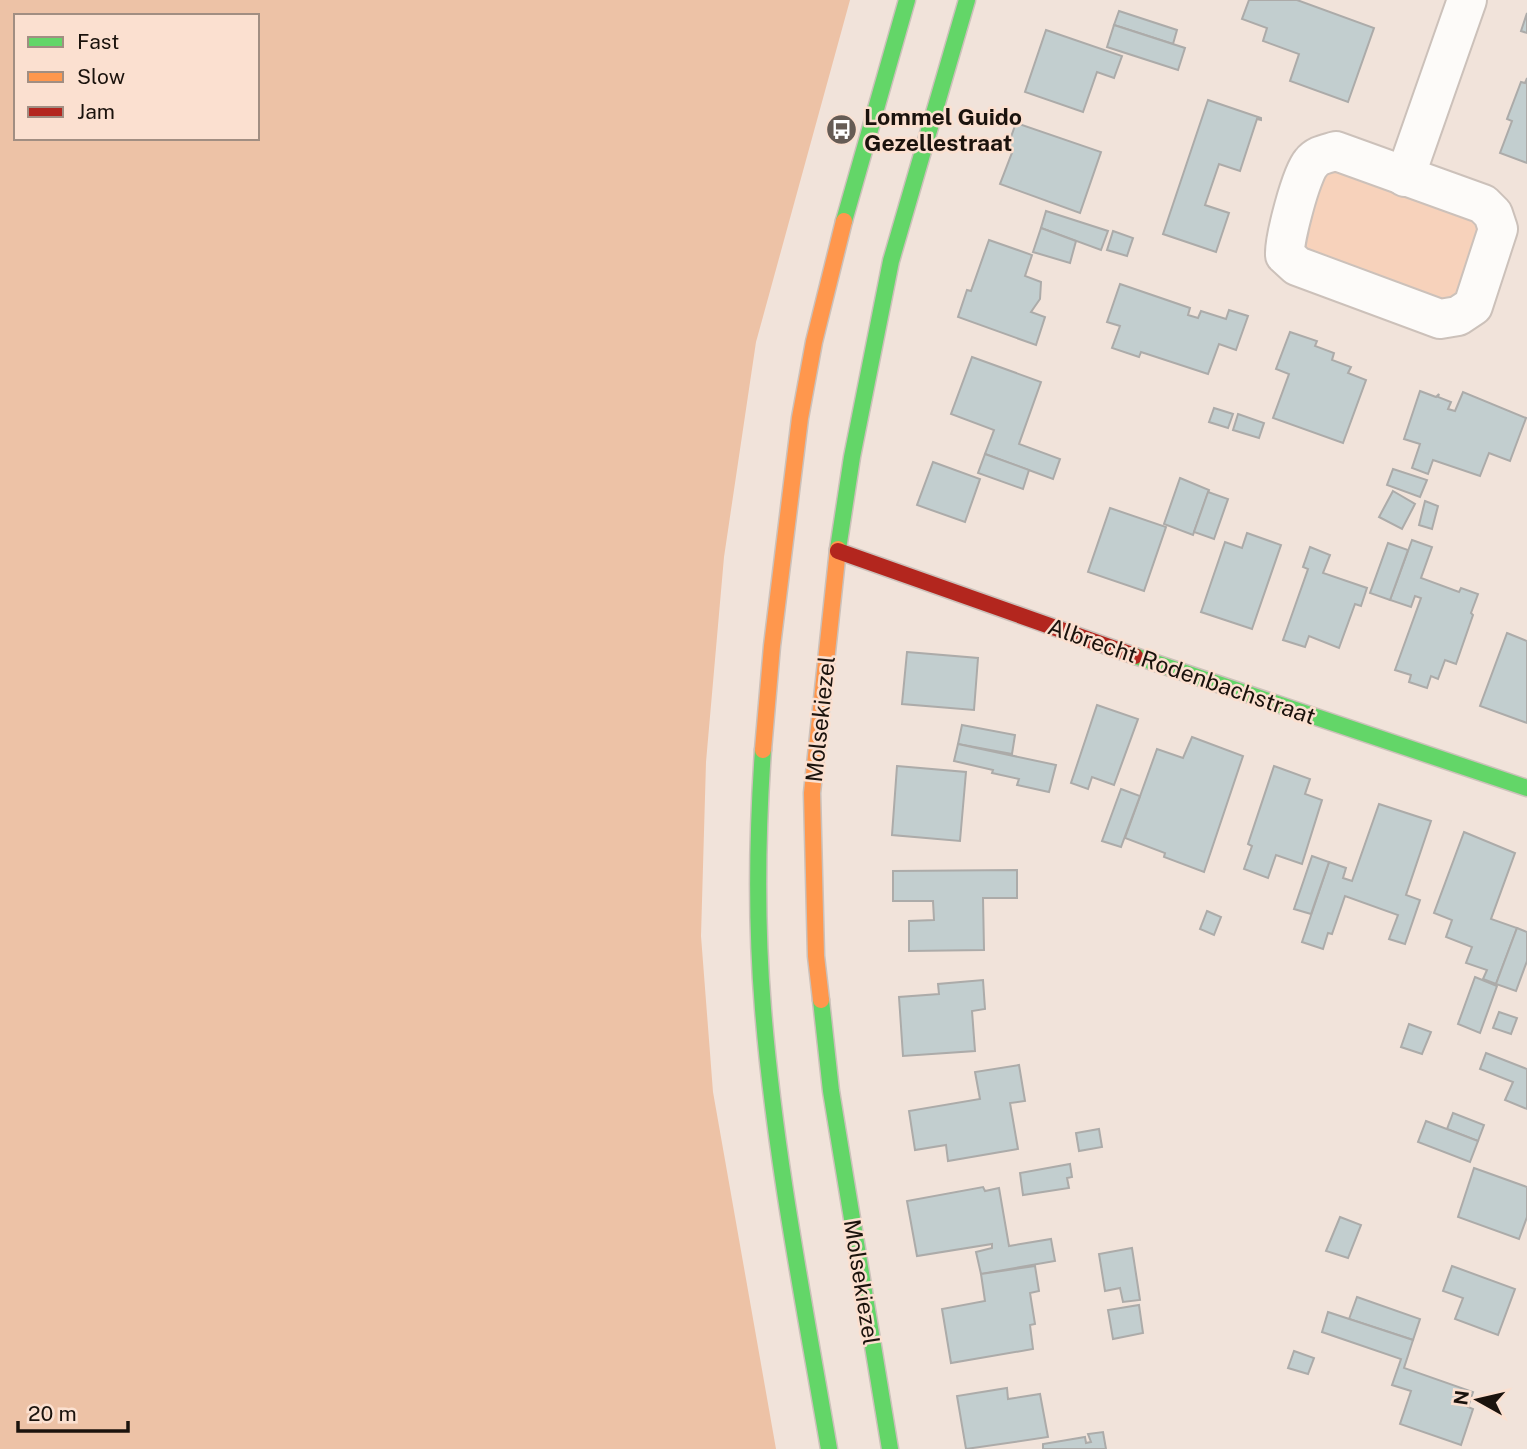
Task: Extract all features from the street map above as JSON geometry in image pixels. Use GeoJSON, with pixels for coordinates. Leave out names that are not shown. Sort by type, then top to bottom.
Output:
{"type":"FeatureCollection","features":[{"type":"Feature","properties":{"kind":"street"},"geometry":{"type":"LineString","coordinates":[[829,1449],[785,1188],[764,1032],[758,944],[757,850],[761,771],[769,668],[813,344],[846,209],[907,0]]}},
{"type":"Feature","properties":{"kind":"street","name":"Molsekiezel"},"geometry":{"type":"LineString","coordinates":[[890,1449],[831,1091],[816,956],[812,793],[838,551],[852,457],[891,261],[967,0]]}},
{"type":"Feature","properties":{"kind":"street"},"geometry":{"type":"LineString","coordinates":[[1405,177],[1467,0]]}},
{"type":"Feature","properties":{"kind":"street"},"geometry":{"type":"LineString","coordinates":[[1336,151],[1405,177],[1483,204],[1493,214],[1498,229],[1473,306],[1458,317],[1440,319],[1297,266],[1285,255],[1284,241],[1309,164],[1320,155],[1336,151]]}},
{"type":"Feature","properties":{"kind":"street","name":"Albrecht Rodenbachstraat"},"geometry":{"type":"LineString","coordinates":[[838,551],[1180,672],[1527,788]]}},
{"type":"Feature","properties":{"kind":"shaded area"},"geometry":{"type":"Polygon","coordinates":[[[0,0],[850,0],[756,342],[724,557],[706,762],[701,936],[713,1092],[776,1449],[0,1449],[0,0]]]}},
{"type":"Feature","properties":{"kind":"shaded area"},"geometry":{"type":"Polygon","coordinates":[[[1343,170],[1470,214],[1481,230],[1457,297],[1445,301],[1312,258],[1303,245],[1324,178],[1333,171],[1343,170]]]}},
{"type":"Feature","properties":{"kind":"building"},"geometry":{"type":"Polygon","coordinates":[[[1249,0],[1297,0],[1374,28],[1348,102],[1290,81],[1299,54],[1263,41],[1267,28],[1242,19],[1249,0]]]}},
{"type":"Feature","properties":{"kind":"building"},"geometry":{"type":"Polygon","coordinates":[[[1119,11],[1177,30],[1173,44],[1114,25],[1119,11]]]}},
{"type":"Feature","properties":{"kind":"building"},"geometry":{"type":"Polygon","coordinates":[[[1527,13],[1527,33],[1521,31],[1527,13]]]}},
{"type":"Feature","properties":{"kind":"building"},"geometry":{"type":"Polygon","coordinates":[[[1114,25],[1185,48],[1178,70],[1107,47],[1114,25]]]}},
{"type":"Feature","properties":{"kind":"building"},"geometry":{"type":"Polygon","coordinates":[[[1046,30],[1122,56],[1114,78],[1097,72],[1083,112],[1025,92],[1046,30]]]}},
{"type":"Feature","properties":{"kind":"building"},"geometry":{"type":"Polygon","coordinates":[[[1527,78],[1527,163],[1500,153],[1512,121],[1507,119],[1521,82],[1525,83],[1527,78]]]}},
{"type":"Feature","properties":{"kind":"building"},"geometry":{"type":"Polygon","coordinates":[[[1208,100],[1261,118],[1257,119],[1240,171],[1219,164],[1205,205],[1229,213],[1216,252],[1163,234],[1208,100]]]}},
{"type":"Feature","properties":{"kind":"building"},"geometry":{"type":"Polygon","coordinates":[[[1016,123],[1101,152],[1080,213],[1000,184],[1013,150],[1007,148],[1016,123]]]}},
{"type":"Feature","properties":{"kind":"building"},"geometry":{"type":"Polygon","coordinates":[[[1046,211],[1108,231],[1101,250],[1041,228],[1046,211]]]}},
{"type":"Feature","properties":{"kind":"building"},"geometry":{"type":"Polygon","coordinates":[[[1041,228],[1076,241],[1070,263],[1033,252],[1041,228]]]}},
{"type":"Feature","properties":{"kind":"building"},"geometry":{"type":"Polygon","coordinates":[[[1113,231],[1133,238],[1127,256],[1107,250],[1113,231]]]}},
{"type":"Feature","properties":{"kind":"building"},"geometry":{"type":"Polygon","coordinates":[[[989,240],[1032,255],[1025,276],[1041,282],[1040,299],[1031,312],[1045,317],[1036,345],[958,317],[967,290],[971,291],[989,240]]]}},
{"type":"Feature","properties":{"kind":"building"},"geometry":{"type":"Polygon","coordinates":[[[1120,284],[1190,308],[1188,315],[1198,318],[1201,311],[1226,319],[1229,310],[1248,316],[1236,350],[1219,344],[1208,374],[1141,352],[1139,357],[1112,348],[1120,326],[1107,322],[1120,284]]]}},
{"type":"Feature","properties":{"kind":"building"},"geometry":{"type":"Polygon","coordinates":[[[1290,332],[1317,341],[1315,346],[1334,353],[1332,360],[1351,367],[1348,373],[1366,380],[1343,443],[1273,418],[1289,374],[1276,369],[1290,332]]]}},
{"type":"Feature","properties":{"kind":"building"},"geometry":{"type":"Polygon","coordinates":[[[972,357],[1041,382],[1019,444],[1060,459],[1053,479],[985,454],[994,430],[951,414],[972,357]]]}},
{"type":"Feature","properties":{"kind":"building"},"geometry":{"type":"Polygon","coordinates":[[[1420,391],[1436,397],[1439,394],[1438,397],[1451,402],[1448,409],[1455,411],[1463,392],[1526,418],[1510,461],[1489,453],[1480,476],[1433,460],[1428,474],[1412,468],[1420,444],[1404,439],[1420,391]]]}},
{"type":"Feature","properties":{"kind":"building"},"geometry":{"type":"Polygon","coordinates":[[[1214,408],[1233,414],[1228,428],[1209,422],[1214,408]]]}},
{"type":"Feature","properties":{"kind":"building"},"geometry":{"type":"Polygon","coordinates":[[[1238,414],[1264,423],[1259,438],[1233,430],[1238,414]]]}},
{"type":"Feature","properties":{"kind":"building"},"geometry":{"type":"Polygon","coordinates":[[[985,454],[1029,470],[1023,489],[978,473],[985,454]]]}},
{"type":"Feature","properties":{"kind":"building"},"geometry":{"type":"Polygon","coordinates":[[[933,462],[980,479],[965,522],[917,505],[933,462]]]}},
{"type":"Feature","properties":{"kind":"building"},"geometry":{"type":"Polygon","coordinates":[[[1393,469],[1427,480],[1420,497],[1387,485],[1393,469]]]}},
{"type":"Feature","properties":{"kind":"building"},"geometry":{"type":"Polygon","coordinates":[[[1180,478],[1209,490],[1193,535],[1164,524],[1180,478]]]}},
{"type":"Feature","properties":{"kind":"building"},"geometry":{"type":"Polygon","coordinates":[[[1393,491],[1415,504],[1402,529],[1379,517],[1393,491]]]}},
{"type":"Feature","properties":{"kind":"building"},"geometry":{"type":"Polygon","coordinates":[[[1208,492],[1228,499],[1214,539],[1194,532],[1208,492]]]}},
{"type":"Feature","properties":{"kind":"building"},"geometry":{"type":"Polygon","coordinates":[[[1425,501],[1438,506],[1432,529],[1419,525],[1425,501]]]}},
{"type":"Feature","properties":{"kind":"building"},"geometry":{"type":"Polygon","coordinates":[[[1110,508],[1166,527],[1144,591],[1088,572],[1110,508]]]}},
{"type":"Feature","properties":{"kind":"building"},"geometry":{"type":"Polygon","coordinates":[[[1247,533],[1281,545],[1252,629],[1201,612],[1225,542],[1242,548],[1247,533]]]}},
{"type":"Feature","properties":{"kind":"building"},"geometry":{"type":"Polygon","coordinates":[[[1412,540],[1432,547],[1421,578],[1459,592],[1461,588],[1478,594],[1456,664],[1445,660],[1438,679],[1431,676],[1427,688],[1409,682],[1411,675],[1395,670],[1421,598],[1415,596],[1411,607],[1390,600],[1412,540]]]}},
{"type":"Feature","properties":{"kind":"building"},"geometry":{"type":"Polygon","coordinates":[[[1388,543],[1408,550],[1390,600],[1370,593],[1388,543]]]}},
{"type":"Feature","properties":{"kind":"building"},"geometry":{"type":"Polygon","coordinates":[[[1310,547],[1330,555],[1323,573],[1367,588],[1361,606],[1355,604],[1339,648],[1309,636],[1305,647],[1283,640],[1308,569],[1303,567],[1310,547]]]}},
{"type":"Feature","properties":{"kind":"building"},"geometry":{"type":"Polygon","coordinates":[[[1507,633],[1527,641],[1527,723],[1480,706],[1507,633]]]}},
{"type":"Feature","properties":{"kind":"building"},"geometry":{"type":"Polygon","coordinates":[[[907,652],[978,658],[974,710],[902,704],[907,652]]]}},
{"type":"Feature","properties":{"kind":"building"},"geometry":{"type":"Polygon","coordinates":[[[1097,705],[1138,719],[1114,785],[1092,777],[1088,789],[1071,783],[1097,705]]]}},
{"type":"Feature","properties":{"kind":"building"},"geometry":{"type":"Polygon","coordinates":[[[962,725],[1015,735],[1012,754],[958,744],[962,725]]]}},
{"type":"Feature","properties":{"kind":"building"},"geometry":{"type":"Polygon","coordinates":[[[1192,737],[1243,756],[1204,872],[1125,838],[1157,749],[1183,758],[1192,737]]]}},
{"type":"Feature","properties":{"kind":"building"},"geometry":{"type":"Polygon","coordinates":[[[958,744],[1056,765],[1049,792],[1017,785],[1019,779],[992,773],[993,770],[954,761],[958,744]]]}},
{"type":"Feature","properties":{"kind":"building"},"geometry":{"type":"Polygon","coordinates":[[[897,766],[966,772],[960,841],[892,835],[897,766]]]}},
{"type":"Feature","properties":{"kind":"building"},"geometry":{"type":"Polygon","coordinates":[[[1274,766],[1310,779],[1305,794],[1322,800],[1302,864],[1276,855],[1268,878],[1244,869],[1252,846],[1248,844],[1274,766]]]}},
{"type":"Feature","properties":{"kind":"building"},"geometry":{"type":"Polygon","coordinates":[[[1121,789],[1140,796],[1121,847],[1102,841],[1121,789]]]}},
{"type":"Feature","properties":{"kind":"building"},"geometry":{"type":"Polygon","coordinates":[[[1379,804],[1431,821],[1406,895],[1420,900],[1405,944],[1389,939],[1398,915],[1345,896],[1332,934],[1328,933],[1323,949],[1302,942],[1329,862],[1346,868],[1343,878],[1352,881],[1379,804]]]}},
{"type":"Feature","properties":{"kind":"building"},"geometry":{"type":"Polygon","coordinates":[[[1464,832],[1515,853],[1491,919],[1517,928],[1496,984],[1483,979],[1487,970],[1466,963],[1472,947],[1446,937],[1452,920],[1434,913],[1464,832]]]}},
{"type":"Feature","properties":{"kind":"building"},"geometry":{"type":"Polygon","coordinates":[[[1312,856],[1329,862],[1311,914],[1294,909],[1312,856]]]}},
{"type":"Feature","properties":{"kind":"building"},"geometry":{"type":"Polygon","coordinates":[[[1017,870],[1017,898],[983,898],[984,950],[909,951],[909,921],[934,920],[933,901],[893,901],[893,871],[1017,870]]]}},
{"type":"Feature","properties":{"kind":"building"},"geometry":{"type":"Polygon","coordinates":[[[1207,911],[1221,917],[1214,935],[1200,929],[1207,911]]]}},
{"type":"Feature","properties":{"kind":"building"},"geometry":{"type":"Polygon","coordinates":[[[1517,928],[1527,932],[1527,961],[1516,991],[1496,984],[1517,928]]]}},
{"type":"Feature","properties":{"kind":"building"},"geometry":{"type":"Polygon","coordinates":[[[1475,977],[1497,986],[1480,1033],[1458,1024],[1475,977]]]}},
{"type":"Feature","properties":{"kind":"building"},"geometry":{"type":"Polygon","coordinates":[[[983,980],[985,1009],[972,1011],[975,1051],[903,1056],[899,997],[939,994],[938,984],[983,980]]]}},
{"type":"Feature","properties":{"kind":"building"},"geometry":{"type":"Polygon","coordinates":[[[1499,1012],[1517,1018],[1511,1034],[1493,1028],[1499,1012]]]}},
{"type":"Feature","properties":{"kind":"building"},"geometry":{"type":"Polygon","coordinates":[[[1409,1024],[1431,1032],[1422,1054],[1401,1047],[1409,1024]]]}},
{"type":"Feature","properties":{"kind":"building"},"geometry":{"type":"Polygon","coordinates":[[[1486,1053],[1527,1069],[1527,1109],[1505,1100],[1513,1082],[1480,1069],[1486,1053]]]}},
{"type":"Feature","properties":{"kind":"building"},"geometry":{"type":"Polygon","coordinates":[[[1019,1065],[1025,1101],[1010,1103],[1018,1149],[948,1161],[946,1145],[915,1150],[909,1111],[980,1099],[975,1072],[1019,1065]]]}},
{"type":"Feature","properties":{"kind":"building"},"geometry":{"type":"Polygon","coordinates":[[[1453,1113],[1484,1125],[1478,1141],[1447,1129],[1453,1113]]]}},
{"type":"Feature","properties":{"kind":"building"},"geometry":{"type":"Polygon","coordinates":[[[1426,1121],[1478,1141],[1470,1162],[1418,1142],[1426,1121]]]}},
{"type":"Feature","properties":{"kind":"building"},"geometry":{"type":"Polygon","coordinates":[[[1099,1129],[1102,1147],[1079,1151],[1076,1133],[1099,1129]]]}},
{"type":"Feature","properties":{"kind":"building"},"geometry":{"type":"Polygon","coordinates":[[[1070,1164],[1072,1177],[1067,1178],[1069,1188],[1023,1195],[1020,1173],[1070,1164]]]}},
{"type":"Feature","properties":{"kind":"building"},"geometry":{"type":"Polygon","coordinates":[[[1474,1168],[1527,1187],[1527,1217],[1519,1239],[1458,1217],[1474,1168]]]}},
{"type":"Feature","properties":{"kind":"building"},"geometry":{"type":"Polygon","coordinates":[[[983,1187],[985,1191],[999,1188],[1009,1246],[1051,1239],[1055,1261],[981,1274],[976,1252],[992,1248],[992,1244],[917,1256],[907,1201],[983,1187]]]}},
{"type":"Feature","properties":{"kind":"building"},"geometry":{"type":"Polygon","coordinates":[[[1340,1217],[1361,1225],[1348,1258],[1326,1251],[1340,1217]]]}},
{"type":"Feature","properties":{"kind":"building"},"geometry":{"type":"Polygon","coordinates":[[[1132,1248],[1140,1300],[1123,1302],[1120,1288],[1105,1291],[1099,1254],[1132,1248]]]}},
{"type":"Feature","properties":{"kind":"building"},"geometry":{"type":"Polygon","coordinates":[[[1035,1266],[1039,1291],[1030,1293],[1035,1324],[1030,1325],[1033,1349],[951,1363],[942,1309],[985,1301],[981,1274],[1035,1266]]]}},
{"type":"Feature","properties":{"kind":"building"},"geometry":{"type":"Polygon","coordinates":[[[1452,1266],[1515,1289],[1498,1335],[1455,1319],[1463,1298],[1443,1291],[1452,1266]]]}},
{"type":"Feature","properties":{"kind":"building"},"geometry":{"type":"Polygon","coordinates":[[[1357,1297],[1420,1319],[1413,1340],[1349,1319],[1357,1297]]]}},
{"type":"Feature","properties":{"kind":"building"},"geometry":{"type":"Polygon","coordinates":[[[1139,1305],[1143,1333],[1113,1339],[1108,1310],[1139,1305]]]}},
{"type":"Feature","properties":{"kind":"building"},"geometry":{"type":"Polygon","coordinates":[[[1328,1312],[1413,1340],[1404,1368],[1473,1392],[1468,1407],[1473,1409],[1461,1445],[1400,1424],[1411,1391],[1392,1385],[1401,1359],[1322,1332],[1328,1312]]]}},
{"type":"Feature","properties":{"kind":"building"},"geometry":{"type":"Polygon","coordinates":[[[1294,1351],[1314,1358],[1308,1374],[1288,1368],[1294,1351]]]}},
{"type":"Feature","properties":{"kind":"building"},"geometry":{"type":"Polygon","coordinates":[[[1007,1388],[1008,1399],[1040,1394],[1048,1437],[966,1449],[957,1396],[1007,1388]]]}},
{"type":"Feature","properties":{"kind":"building"},"geometry":{"type":"Polygon","coordinates":[[[1103,1432],[1106,1449],[1043,1449],[1043,1444],[1085,1437],[1086,1443],[1091,1442],[1088,1434],[1103,1432]]]}},
{"type":"Feature","properties":{"kind":"traffic: fast"},"geometry":{"type":"LineString","coordinates":[[844,221],[907,0]]}},
{"type":"Feature","properties":{"kind":"traffic: fast"},"geometry":{"type":"LineString","coordinates":[[838,549],[852,457],[891,261],[967,0]]}},
{"type":"Feature","properties":{"kind":"traffic: fast"},"geometry":{"type":"LineString","coordinates":[[1135,656],[1527,788]]}},
{"type":"Feature","properties":{"kind":"traffic: fast"},"geometry":{"type":"LineString","coordinates":[[763,750],[759,815],[759,944],[768,1064],[800,1285],[829,1449]]}},
{"type":"Feature","properties":{"kind":"traffic: fast"},"geometry":{"type":"LineString","coordinates":[[821,1000],[831,1091],[890,1449]]}},
{"type":"Feature","properties":{"kind":"traffic: slow"},"geometry":{"type":"LineString","coordinates":[[763,750],[772,646],[800,418],[814,342],[844,221]]}},
{"type":"Feature","properties":{"kind":"traffic: slow"},"geometry":{"type":"LineString","coordinates":[[821,1000],[816,956],[812,793],[838,549]]}},
{"type":"Feature","properties":{"kind":"traffic: jam"},"geometry":{"type":"LineString","coordinates":[[838,551],[1135,656]]}},
{"type":"Feature","properties":{"kind":"place","name":"Lommel Guido Gezellestraat"},"geometry":{"type":"Point","coordinates":[841,129]}}]}
